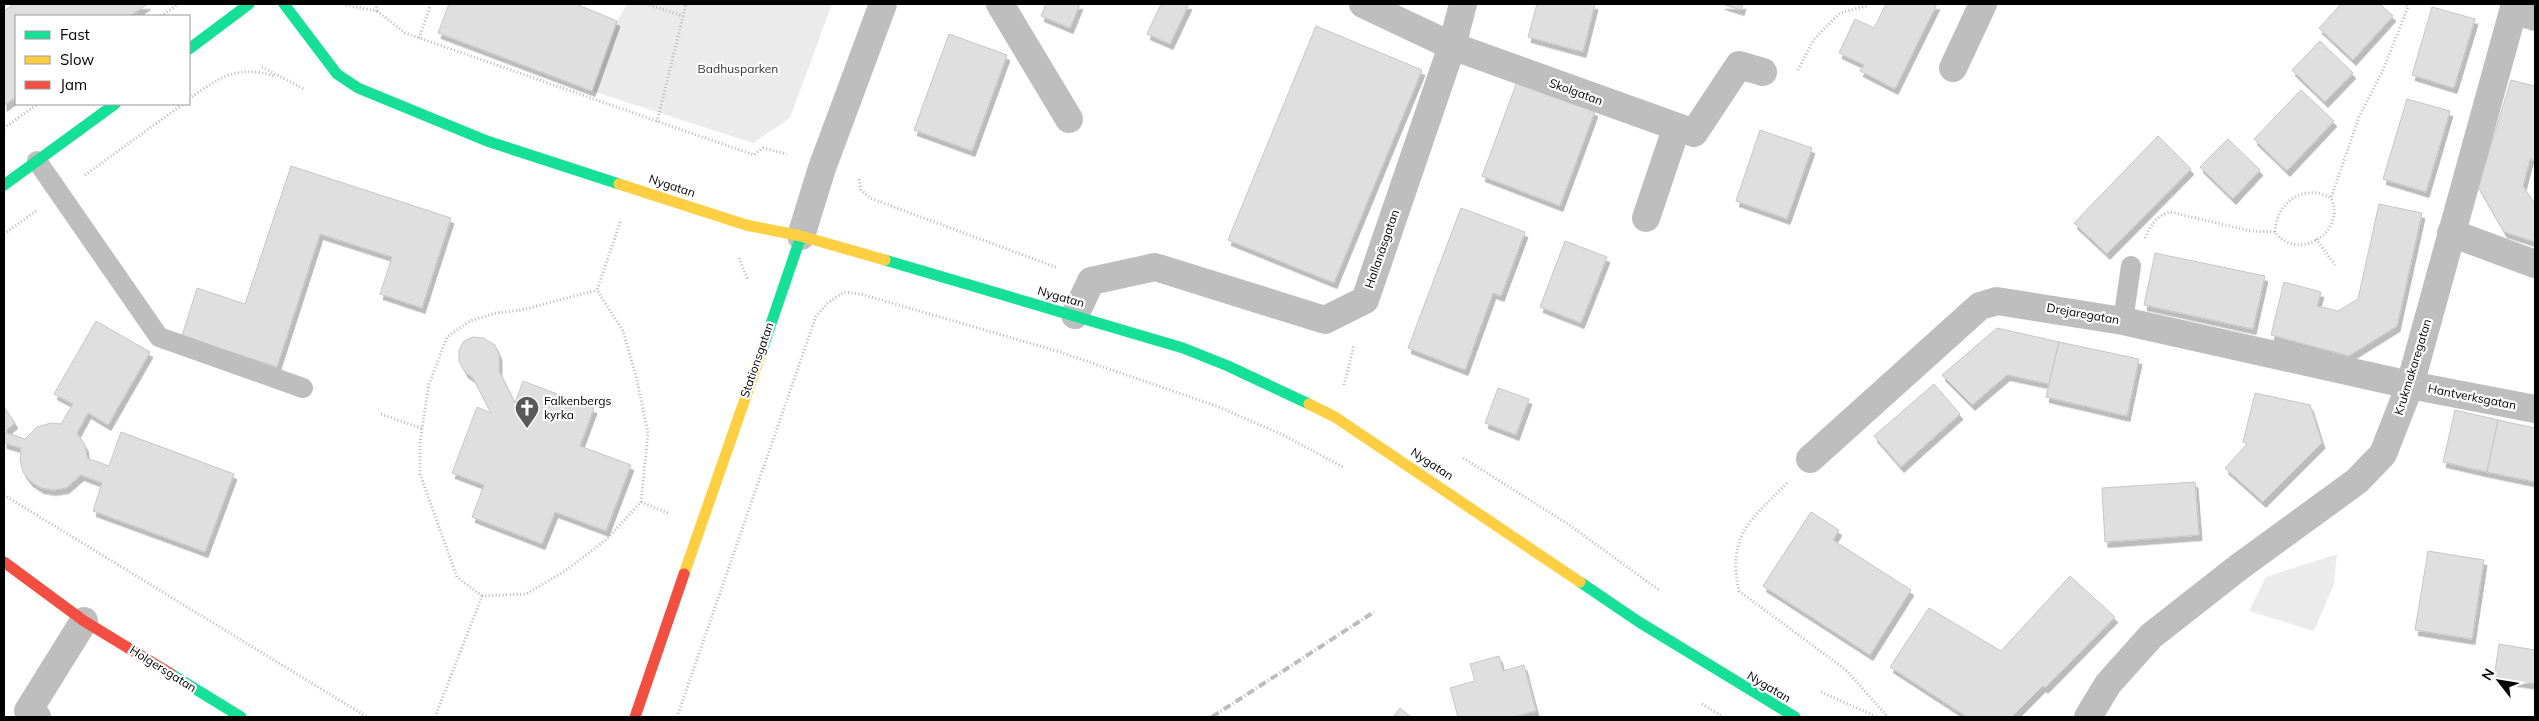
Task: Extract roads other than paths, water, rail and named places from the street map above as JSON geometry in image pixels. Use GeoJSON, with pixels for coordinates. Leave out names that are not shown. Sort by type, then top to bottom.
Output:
{"type":"FeatureCollection","features":[{"type":"Feature","properties":{"kind":"street"},"geometry":{"type":"LineString","coordinates":[[190,48],[249,4]]}},
{"type":"Feature","properties":{"kind":"street","name":"Nygatan"},"geometry":{"type":"LineString","coordinates":[[284,4],[337,74],[358,88],[487,141],[746,225],[801,236],[1075,315],[1182,348],[1228,366],[1335,417],[1639,622],[1795,717]]}},
{"type":"Feature","properties":{"kind":"street","name":"Stationsgatan"},"geometry":{"type":"LineString","coordinates":[[635,717],[801,236],[822,168],[883,4]]}},
{"type":"Feature","properties":{"kind":"street"},"geometry":{"type":"LineString","coordinates":[[1000,4],[1069,119]]}},
{"type":"Feature","properties":{"kind":"street","name":"Skolgatan"},"geometry":{"type":"LineString","coordinates":[[1363,4],[1452,46],[1676,129],[1694,133],[1739,65],[1763,72]]}},
{"type":"Feature","properties":{"kind":"street","name":"Hallanäsgatan"},"geometry":{"type":"LineString","coordinates":[[1075,315],[1091,281],[1155,267],[1325,320],[1365,300],[1452,46],[1463,4]]}},
{"type":"Feature","properties":{"kind":"street"},"geometry":{"type":"LineString","coordinates":[[1953,68],[1983,4]]}},
{"type":"Feature","properties":{"kind":"street","name":"Krukmakaregatan"},"geometry":{"type":"LineString","coordinates":[[2088,717],[2108,684],[2151,636],[2239,567],[2357,481],[2383,454],[2410,385],[2451,233],[2521,10]]}},
{"type":"Feature","properties":{"kind":"street"},"geometry":{"type":"LineString","coordinates":[[4,185],[114,105]]}},
{"type":"Feature","properties":{"kind":"street"},"geometry":{"type":"LineString","coordinates":[[1646,218],[1676,129]]}},
{"type":"Feature","properties":{"kind":"street"},"geometry":{"type":"LineString","coordinates":[[2451,233],[2535,264]]}},
{"type":"Feature","properties":{"kind":"street","name":"Drejaregatan"},"geometry":{"type":"LineString","coordinates":[[1810,460],[1980,306],[1997,301],[2017,302],[2123,321],[2410,385]]}},
{"type":"Feature","properties":{"kind":"street","name":"Hantverksgatan"},"geometry":{"type":"LineString","coordinates":[[2410,385],[2535,409]]}},
{"type":"Feature","properties":{"kind":"street","name":"Holgersgatan"},"geometry":{"type":"LineString","coordinates":[[4,562],[84,621],[241,717]]}},
{"type":"Feature","properties":{"kind":"street"},"geometry":{"type":"LineString","coordinates":[[31,716],[84,621]]}},
{"type":"Feature","properties":{"kind":"lane"},"geometry":{"type":"LineString","coordinates":[[37,162],[159,337],[303,388]]}},
{"type":"Feature","properties":{"kind":"lane"},"geometry":{"type":"LineString","coordinates":[[2123,321],[2131,266]]}},
{"type":"Feature","properties":{"kind":"railway"},"geometry":{"type":"LineString","coordinates":[[1212,717],[1374,612]]}},
{"type":"Feature","properties":{"kind":"place","name":"Falkenbergs kyrka"},"geometry":{"type":"Point","coordinates":[527,429]}},
{"type":"Feature","properties":{"kind":"park label","name":"Badhusparken"},"geometry":{"type":"Point","coordinates":[738,69]}}]}
